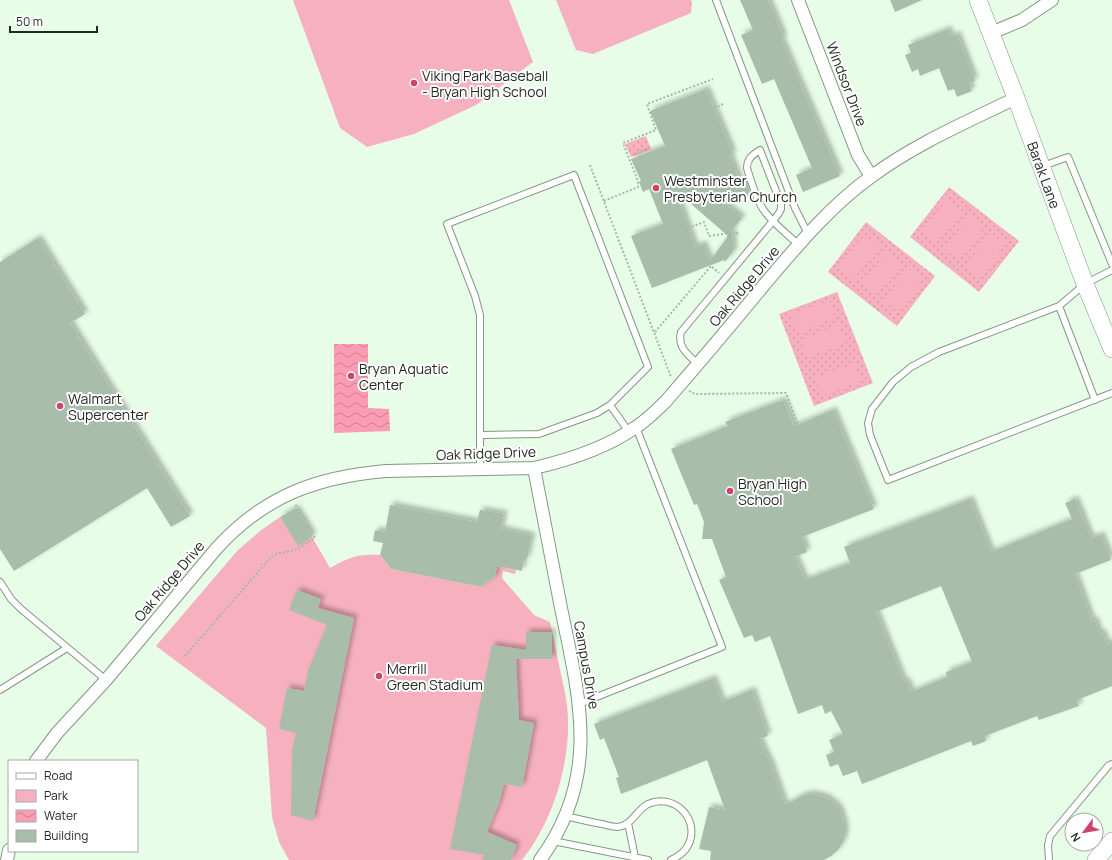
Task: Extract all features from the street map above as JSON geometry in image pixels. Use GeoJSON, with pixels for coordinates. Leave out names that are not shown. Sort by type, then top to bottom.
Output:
{"type":"FeatureCollection","features":[{"type":"Feature","properties":{"kind":"street","name":"Windsor Drive"},"geometry":{"type":"LineString","coordinates":[[798,0],[858,155],[871,176]]}},
{"type":"Feature","properties":{"kind":"street","name":"Barak Lane"},"geometry":{"type":"LineString","coordinates":[[978,0],[1085,284],[1112,348]]}},
{"type":"Feature","properties":{"kind":"street"},"geometry":{"type":"LineString","coordinates":[[991,33],[1022,20],[1052,0]]}},
{"type":"Feature","properties":{"kind":"street","name":"Oak Ridge Drive"},"geometry":{"type":"LineString","coordinates":[[37,760],[57,733],[106,680],[227,537],[251,517],[277,500],[311,484],[345,476],[386,471],[534,468],[583,454],[633,430],[666,401],[798,245],[835,206],[871,176],[907,153],[931,139],[1016,98]]}},
{"type":"Feature","properties":{"kind":"street","name":"Campus Drive"},"geometry":{"type":"LineString","coordinates":[[534,468],[574,670],[581,727],[579,766],[576,784],[566,816],[553,841],[540,860]]}},
{"type":"Feature","properties":{"kind":"street"},"geometry":{"type":"LineString","coordinates":[[1096,860],[1112,841]]}},
{"type":"Feature","properties":{"kind":"lane"},"geometry":{"type":"LineString","coordinates":[[716,0],[794,208],[808,234]]}},
{"type":"Feature","properties":{"kind":"lane"},"geometry":{"type":"LineString","coordinates":[[698,364],[683,349],[680,338],[682,332],[773,221],[781,209],[781,204],[760,150],[750,158],[747,168],[762,208],[773,221],[798,245]]}},
{"type":"Feature","properties":{"kind":"lane"},"geometry":{"type":"LineString","coordinates":[[1042,167],[1068,156],[1112,264]]}},
{"type":"Feature","properties":{"kind":"lane"},"geometry":{"type":"LineString","coordinates":[[480,470],[480,326],[478,307],[447,224],[574,174],[648,367],[610,405],[597,413],[539,434],[481,435]]}},
{"type":"Feature","properties":{"kind":"lane"},"geometry":{"type":"LineString","coordinates":[[1112,270],[1085,284],[1059,306],[938,352],[911,366],[893,382],[872,409],[868,423],[870,436],[888,480],[1112,393]]}},
{"type":"Feature","properties":{"kind":"lane"},"geometry":{"type":"LineString","coordinates":[[1059,306],[1095,400]]}},
{"type":"Feature","properties":{"kind":"lane"},"geometry":{"type":"LineString","coordinates":[[579,704],[722,647],[633,430],[610,405]]}},
{"type":"Feature","properties":{"kind":"lane"},"geometry":{"type":"LineString","coordinates":[[0,582],[11,599],[21,610],[106,680]]}},
{"type":"Feature","properties":{"kind":"lane"},"geometry":{"type":"LineString","coordinates":[[0,690],[67,648]]}},
{"type":"Feature","properties":{"kind":"lane"},"geometry":{"type":"LineString","coordinates":[[1049,860],[1048,845],[1050,836],[1109,765],[1112,764]]}},
{"type":"Feature","properties":{"kind":"lane"},"geometry":{"type":"LineString","coordinates":[[566,816],[615,827],[628,823],[648,804],[656,802],[674,804],[682,809],[692,825],[692,835],[683,853],[671,860]]}},
{"type":"Feature","properties":{"kind":"lane"},"geometry":{"type":"LineString","coordinates":[[628,823],[635,857]]}},
{"type":"Feature","properties":{"kind":"lane"},"geometry":{"type":"LineString","coordinates":[[553,841],[648,860]]}},
{"type":"Feature","properties":{"kind":"path"},"geometry":{"type":"LineString","coordinates":[[604,201],[638,187],[638,181],[623,143],[656,130],[647,104],[713,79]]}},
{"type":"Feature","properties":{"kind":"path"},"geometry":{"type":"LineString","coordinates":[[714,108],[723,104]]}},
{"type":"Feature","properties":{"kind":"path"},"geometry":{"type":"LineString","coordinates":[[590,165],[655,332],[670,376],[673,379]]}},
{"type":"Feature","properties":{"kind":"path"},"geometry":{"type":"LineString","coordinates":[[688,228],[704,222],[709,236],[736,232],[738,234]]}},
{"type":"Feature","properties":{"kind":"path"},"geometry":{"type":"LineString","coordinates":[[710,260],[729,254],[728,233]]}},
{"type":"Feature","properties":{"kind":"path"},"geometry":{"type":"LineString","coordinates":[[655,332],[711,266],[725,278]]}},
{"type":"Feature","properties":{"kind":"path"},"geometry":{"type":"LineString","coordinates":[[688,390],[695,394],[786,393],[799,428]]}},
{"type":"Feature","properties":{"kind":"path"},"geometry":{"type":"LineString","coordinates":[[185,656],[271,557],[276,554],[295,550],[316,538],[295,504]]}},
{"type":"Feature","properties":{"kind":"green space","name":"Viking Park Baseball - Bryan High School"},"geometry":{"type":"Polygon","coordinates":[[[293,0],[509,0],[533,62],[476,105],[414,134],[367,147],[340,128],[293,0]]]}},
{"type":"Feature","properties":{"kind":"green space"},"geometry":{"type":"Polygon","coordinates":[[[556,0],[691,0],[692,3],[691,13],[593,54],[576,50],[556,0]]]}},
{"type":"Feature","properties":{"kind":"green space"},"geometry":{"type":"Polygon","coordinates":[[[646,136],[651,149],[631,157],[625,144],[646,136]]]}},
{"type":"Feature","properties":{"kind":"green space"},"geometry":{"type":"Polygon","coordinates":[[[949,187],[1019,241],[979,292],[910,237],[949,187]]]}},
{"type":"Feature","properties":{"kind":"green space"},"geometry":{"type":"Polygon","coordinates":[[[947,199],[962,210],[937,243],[922,232],[947,199]]]}},
{"type":"Feature","properties":{"kind":"green space"},"geometry":{"type":"Polygon","coordinates":[[[969,216],[984,227],[959,260],[944,249],[969,216]]]}},
{"type":"Feature","properties":{"kind":"green space"},"geometry":{"type":"Polygon","coordinates":[[[866,222],[935,276],[897,326],[828,272],[866,222]]]}},
{"type":"Feature","properties":{"kind":"green space"},"geometry":{"type":"Polygon","coordinates":[[[991,233],[1006,244],[980,277],[965,265],[991,233]]]}},
{"type":"Feature","properties":{"kind":"green space"},"geometry":{"type":"Polygon","coordinates":[[[865,234],[880,246],[854,279],[839,267],[865,234]]]}},
{"type":"Feature","properties":{"kind":"green space"},"geometry":{"type":"Polygon","coordinates":[[[887,251],[902,263],[876,295],[861,284],[887,251]]]}},
{"type":"Feature","properties":{"kind":"green space"},"geometry":{"type":"Polygon","coordinates":[[[908,268],[923,280],[898,312],[883,301],[908,268]]]}},
{"type":"Feature","properties":{"kind":"green space"},"geometry":{"type":"Polygon","coordinates":[[[837,292],[873,383],[814,406],[779,314],[837,292]]]}},
{"type":"Feature","properties":{"kind":"green space"},"geometry":{"type":"Polygon","coordinates":[[[829,300],[836,318],[798,333],[791,315],[829,300]]]}},
{"type":"Feature","properties":{"kind":"green space"},"geometry":{"type":"Polygon","coordinates":[[[839,325],[846,343],[807,358],[800,340],[839,325]]]}},
{"type":"Feature","properties":{"kind":"green space"},"geometry":{"type":"Polygon","coordinates":[[[854,363],[861,381],[822,396],[815,378],[854,363]]]}},
{"type":"Feature","properties":{"kind":"green space","name":"Merrill Green Stadium"},"geometry":{"type":"Polygon","coordinates":[[[280,517],[298,545],[312,537],[330,568],[354,557],[380,555],[391,569],[481,587],[495,577],[497,566],[516,570],[515,574],[503,571],[502,578],[534,615],[550,622],[566,696],[568,725],[567,746],[559,787],[543,827],[522,860],[289,860],[279,842],[272,817],[266,728],[156,646],[237,551],[260,531],[280,517]]]}},
{"type":"Feature","properties":{"kind":"water","name":"Bryan Aquatic Center"},"geometry":{"type":"Polygon","coordinates":[[[334,344],[368,344],[368,408],[389,409],[390,431],[334,433],[334,344]]]}},
{"type":"Feature","properties":{"kind":"building"},"geometry":{"type":"Polygon","coordinates":[[[740,0],[768,0],[784,38],[781,39],[840,176],[803,192],[796,175],[812,168],[774,79],[762,84],[741,35],[753,30],[740,0]]]}},
{"type":"Feature","properties":{"kind":"building"},"geometry":{"type":"Polygon","coordinates":[[[890,0],[922,0],[895,12],[890,0]]]}},
{"type":"Feature","properties":{"kind":"building"},"geometry":{"type":"Polygon","coordinates":[[[948,29],[951,37],[957,34],[975,81],[969,83],[972,91],[957,97],[954,89],[948,91],[939,68],[920,76],[918,69],[912,72],[905,55],[911,53],[908,45],[948,29]]]}},
{"type":"Feature","properties":{"kind":"building","name":"Westminster Presbyterian Church"},"geometry":{"type":"Polygon","coordinates":[[[706,89],[733,154],[730,156],[740,182],[746,180],[751,195],[747,197],[744,191],[721,201],[742,218],[732,230],[734,250],[725,262],[724,260],[652,288],[631,236],[663,224],[649,189],[643,192],[639,182],[641,181],[631,159],[665,146],[650,111],[706,89]],[[675,190],[695,247],[703,244],[710,261],[728,236],[675,190]]]}},
{"type":"Feature","properties":{"kind":"building","name":"Walmart Supercenter"},"geometry":{"type":"Polygon","coordinates":[[[38,238],[85,314],[70,323],[190,516],[171,527],[147,488],[14,571],[0,549],[0,262],[38,238]]]}},
{"type":"Feature","properties":{"kind":"building"},"geometry":{"type":"Polygon","coordinates":[[[783,400],[794,426],[833,410],[874,509],[802,537],[807,552],[795,557],[805,580],[850,563],[844,547],[970,499],[991,552],[1072,519],[1065,503],[1075,499],[1091,538],[1101,535],[1111,560],[1075,574],[1092,621],[1095,620],[1099,633],[1102,632],[1107,644],[1112,642],[1112,686],[1077,700],[1079,706],[1039,720],[1037,716],[985,736],[986,741],[973,746],[971,741],[862,784],[857,771],[843,776],[838,764],[830,767],[826,755],[834,752],[829,740],[843,734],[831,711],[825,714],[822,705],[798,714],[770,636],[755,642],[752,635],[744,638],[719,580],[726,577],[712,539],[702,539],[704,522],[697,504],[694,505],[671,449],[728,426],[725,422],[783,400]],[[941,586],[876,612],[904,682],[907,681],[911,692],[947,677],[946,672],[972,662],[941,586]]]}},
{"type":"Feature","properties":{"kind":"building"},"geometry":{"type":"Polygon","coordinates":[[[390,505],[477,522],[480,510],[504,514],[501,529],[532,536],[527,559],[524,559],[522,571],[497,566],[495,577],[481,587],[391,569],[380,555],[383,543],[373,541],[375,530],[385,532],[390,505]]]}},
{"type":"Feature","properties":{"kind":"building"},"geometry":{"type":"Polygon","coordinates":[[[296,508],[313,536],[298,546],[280,517],[296,508]]]}},
{"type":"Feature","properties":{"kind":"building"},"geometry":{"type":"Polygon","coordinates":[[[297,590],[321,599],[318,608],[354,618],[313,821],[291,815],[292,751],[296,733],[279,729],[287,688],[304,691],[308,671],[327,625],[289,610],[297,590]]]}},
{"type":"Feature","properties":{"kind":"building"},"geometry":{"type":"Polygon","coordinates":[[[526,632],[552,632],[552,659],[516,659],[519,720],[534,723],[522,787],[504,784],[499,803],[487,832],[517,845],[511,860],[482,860],[484,855],[450,849],[492,645],[526,650],[526,632]]]}},
{"type":"Feature","properties":{"kind":"building"},"geometry":{"type":"Polygon","coordinates":[[[713,678],[722,702],[752,690],[768,736],[759,739],[771,765],[785,805],[803,795],[811,794],[827,798],[840,810],[845,826],[845,835],[838,850],[831,856],[824,860],[710,860],[711,851],[699,849],[709,807],[725,810],[707,760],[621,794],[616,778],[619,777],[604,738],[600,740],[594,724],[713,678]]]}},
{"type":"Feature","properties":{"kind":"place","name":"Viking Park Baseball - Bryan High School"},"geometry":{"type":"Point","coordinates":[414,83]}},
{"type":"Feature","properties":{"kind":"place","name":"Westminster Presbyterian Church"},"geometry":{"type":"Point","coordinates":[656,188]}},
{"type":"Feature","properties":{"kind":"place","name":"Bryan Aquatic Center"},"geometry":{"type":"Point","coordinates":[351,376]}},
{"type":"Feature","properties":{"kind":"place","name":"Walmart Supercenter"},"geometry":{"type":"Point","coordinates":[60,406]}},
{"type":"Feature","properties":{"kind":"place","name":"Bryan High School"},"geometry":{"type":"Point","coordinates":[730,491]}},
{"type":"Feature","properties":{"kind":"place","name":"Merrill Green Stadium"},"geometry":{"type":"Point","coordinates":[379,676]}}]}
